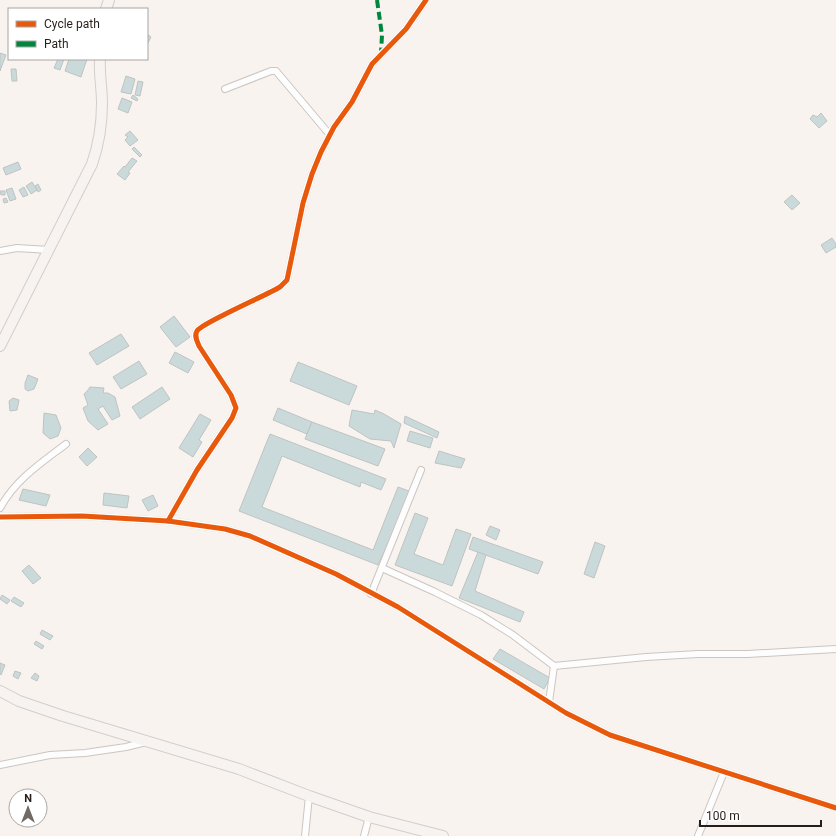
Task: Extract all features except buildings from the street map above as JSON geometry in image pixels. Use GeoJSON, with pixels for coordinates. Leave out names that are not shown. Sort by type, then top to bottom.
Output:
{"type":"FeatureCollection","features":[{"type":"Feature","properties":{"kind":"main road"},"geometry":{"type":"LineString","coordinates":[[0,346],[92,164],[96,153],[102,110],[100,60]]}},
{"type":"Feature","properties":{"kind":"main road"},"geometry":{"type":"LineString","coordinates":[[0,691],[19,701],[55,714],[239,769],[308,796],[369,817],[443,836]]}},
{"type":"Feature","properties":{"kind":"street"},"geometry":{"type":"LineString","coordinates":[[168,521],[197,470],[232,418],[236,408],[231,395],[199,346],[196,340],[196,332],[198,329],[280,287],[287,280],[303,203],[312,174],[330,135],[352,102],[372,64],[406,29],[426,0]]}},
{"type":"Feature","properties":{"kind":"street"},"geometry":{"type":"LineString","coordinates":[[226,89],[271,71],[276,71],[330,135]]}},
{"type":"Feature","properties":{"kind":"street"},"geometry":{"type":"LineString","coordinates":[[0,251],[16,248],[49,250]]}},
{"type":"Feature","properties":{"kind":"street"},"geometry":{"type":"LineString","coordinates":[[0,508],[10,492],[24,476],[66,444]]}},
{"type":"Feature","properties":{"kind":"street"},"geometry":{"type":"LineString","coordinates":[[371,594],[421,470]]}},
{"type":"Feature","properties":{"kind":"street"},"geometry":{"type":"LineString","coordinates":[[0,517],[82,516],[168,521],[226,529],[250,536],[336,574],[398,608],[566,713],[610,735],[836,808]]}},
{"type":"Feature","properties":{"kind":"street"},"geometry":{"type":"LineString","coordinates":[[382,568],[481,615],[513,635],[554,666],[646,657],[698,654],[748,654],[836,649]]}},
{"type":"Feature","properties":{"kind":"street"},"geometry":{"type":"LineString","coordinates":[[549,702],[554,666]]}},
{"type":"Feature","properties":{"kind":"street"},"geometry":{"type":"LineString","coordinates":[[0,765],[50,755],[85,753],[146,742]]}},
{"type":"Feature","properties":{"kind":"street"},"geometry":{"type":"LineString","coordinates":[[698,836],[724,772]]}},
{"type":"Feature","properties":{"kind":"street"},"geometry":{"type":"LineString","coordinates":[[305,836],[308,796]]}},
{"type":"Feature","properties":{"kind":"street"},"geometry":{"type":"LineString","coordinates":[[364,836],[369,817]]}},
{"type":"Feature","properties":{"kind":"marked path"},"geometry":{"type":"LineString","coordinates":[[377,0],[382,35],[381,53]]}},
{"type":"Feature","properties":{"kind":"cycle path"},"geometry":{"type":"LineString","coordinates":[[168,521],[197,470],[232,418],[236,408],[231,395],[199,346],[196,333],[201,327],[280,287],[287,280],[303,203],[321,152],[334,127],[352,102],[372,64],[406,29],[426,0]]}},
{"type":"Feature","properties":{"kind":"cycle path"},"geometry":{"type":"LineString","coordinates":[[0,517],[82,516],[168,521],[225,529],[250,536],[336,574],[398,607],[566,713],[610,735],[836,808]]}}]}
